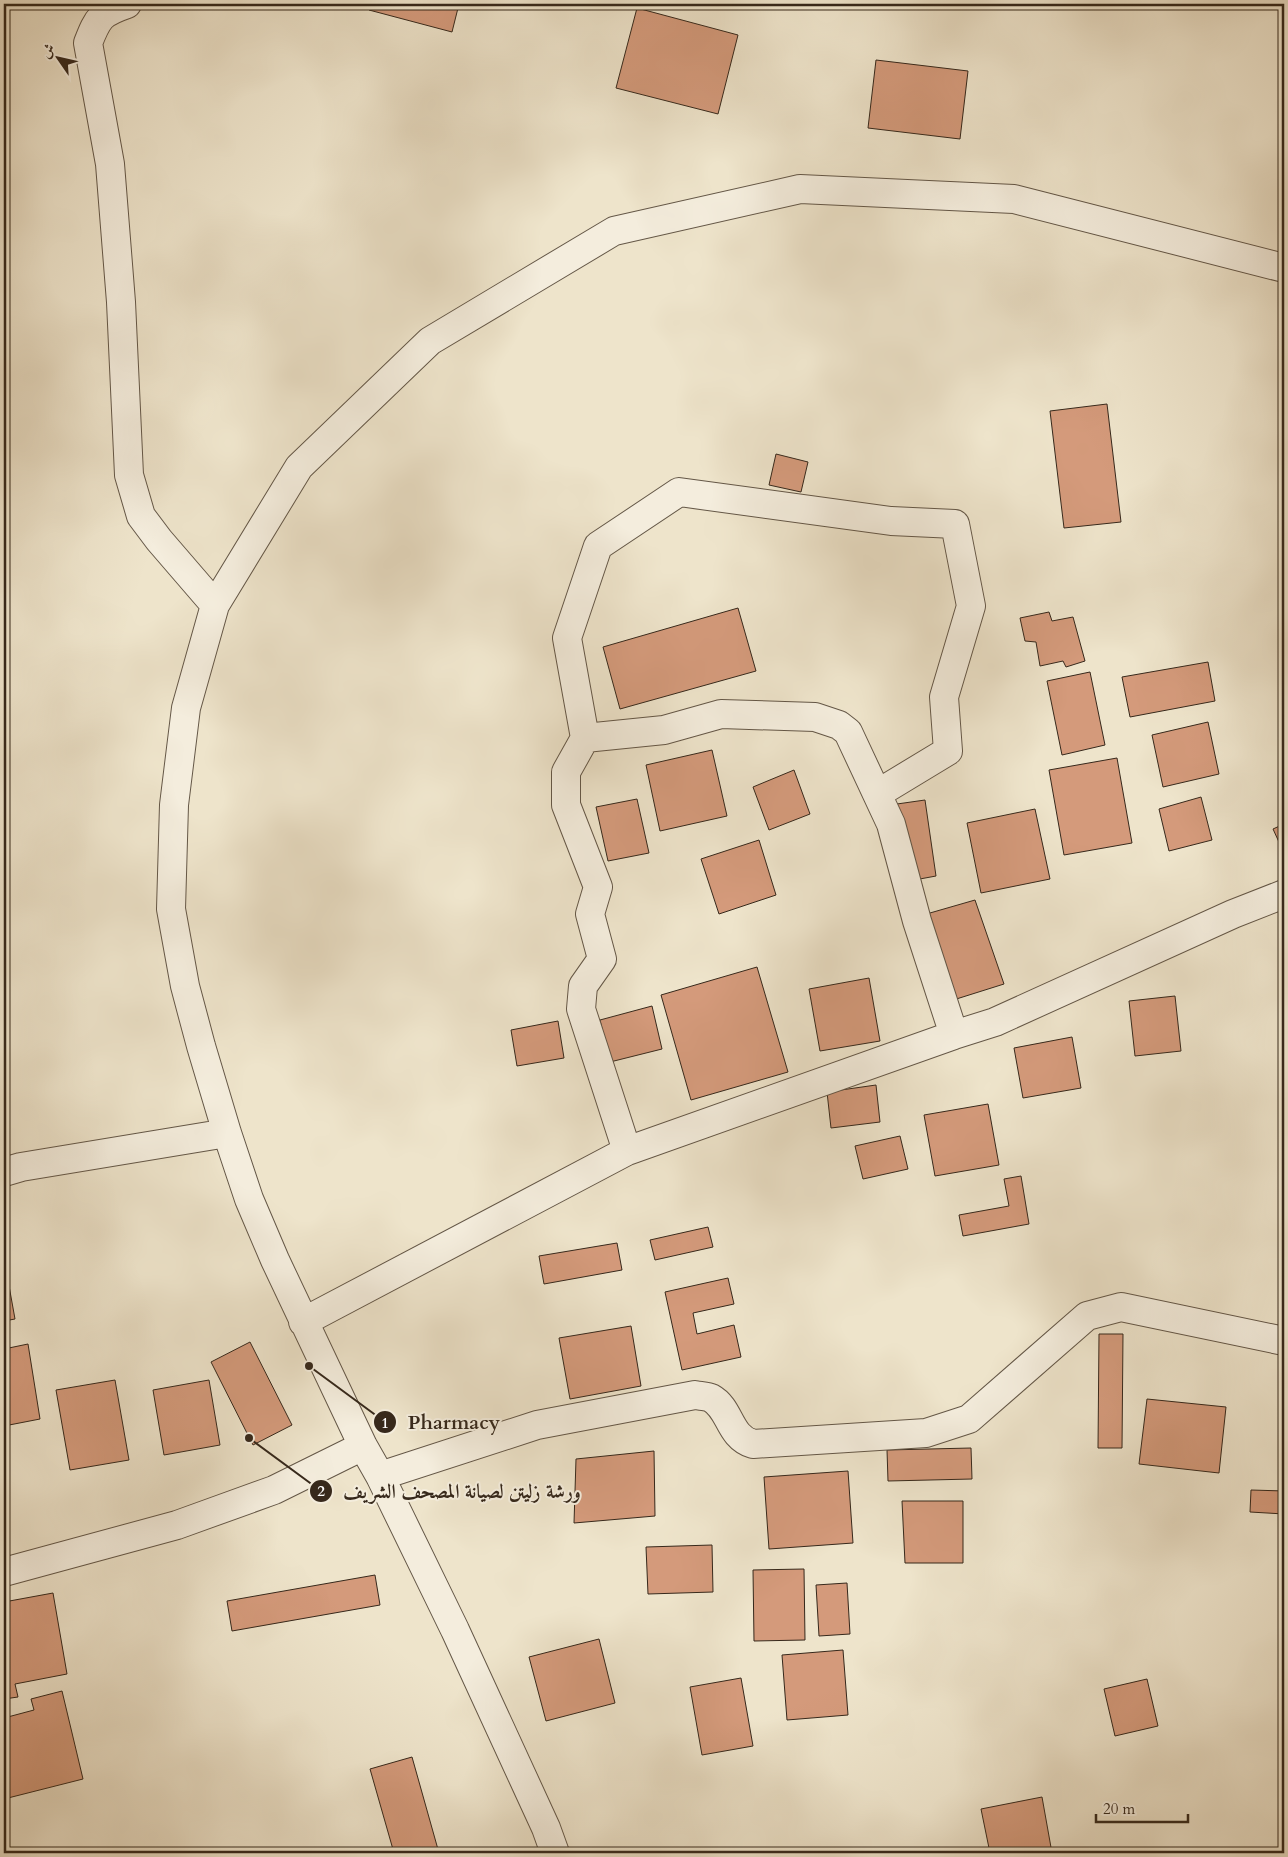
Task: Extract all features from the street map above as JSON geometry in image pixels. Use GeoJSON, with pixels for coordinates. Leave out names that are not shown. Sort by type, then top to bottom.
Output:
{"type":"FeatureCollection","features":[{"type":"Feature","properties":{"kind":"street"},"geometry":{"type":"LineString","coordinates":[[128,4],[107,11],[95,25],[88,44],[110,164],[121,302],[128,475],[141,516],[159,540],[215,605]]}},
{"type":"Feature","properties":{"kind":"street"},"geometry":{"type":"LineString","coordinates":[[555,1853],[542,1820],[460,1639],[303,1322],[249,1199],[227,1133],[185,986],[171,909],[174,804],[186,708],[215,605],[299,467],[430,341],[614,231],[800,189],[1014,199],[1284,268]]}},
{"type":"Feature","properties":{"kind":"street"},"geometry":{"type":"LineString","coordinates":[[627,1151],[581,1009],[583,986],[602,959],[590,914],[598,887],[566,805],[566,772],[585,738],[567,638],[598,546],[678,492],[891,521],[955,524],[971,606],[944,696],[948,751],[877,794]]}},
{"type":"Feature","properties":{"kind":"street"},"geometry":{"type":"LineString","coordinates":[[585,738],[664,730],[721,714],[815,717],[839,725],[848,732],[891,824],[917,921],[954,1035]]}},
{"type":"Feature","properties":{"kind":"street"},"geometry":{"type":"LineString","coordinates":[[303,1322],[627,1151],[995,1022],[1233,914],[1284,894]]}},
{"type":"Feature","properties":{"kind":"street"},"geometry":{"type":"LineString","coordinates":[[4,1172],[21,1167],[227,1133]]}},
{"type":"Feature","properties":{"kind":"street"},"geometry":{"type":"LineString","coordinates":[[380,1476],[537,1425],[695,1396],[710,1398],[720,1407],[740,1438],[753,1444],[926,1433],[970,1419],[1087,1316],[1121,1307],[1284,1341]]}},
{"type":"Feature","properties":{"kind":"street"},"geometry":{"type":"LineString","coordinates":[[4,1572],[177,1525],[274,1490],[363,1446]]}},
{"type":"Feature","properties":{"kind":"building"},"geometry":{"type":"Polygon","coordinates":[[[371,4],[459,4],[452,32],[369,10],[371,4]]]}},
{"type":"Feature","properties":{"kind":"building"},"geometry":{"type":"Polygon","coordinates":[[[637,8],[738,35],[718,114],[616,88],[637,8]]]}},
{"type":"Feature","properties":{"kind":"building"},"geometry":{"type":"Polygon","coordinates":[[[876,60],[968,71],[960,139],[868,128],[876,60]]]}},
{"type":"Feature","properties":{"kind":"building"},"geometry":{"type":"Polygon","coordinates":[[[1107,404],[1121,522],[1064,528],[1050,411],[1107,404]]]}},
{"type":"Feature","properties":{"kind":"building"},"geometry":{"type":"Polygon","coordinates":[[[776,454],[808,462],[801,492],[769,485],[776,454]]]}},
{"type":"Feature","properties":{"kind":"building"},"geometry":{"type":"Polygon","coordinates":[[[738,608],[756,671],[620,709],[603,647],[738,608]]]}},
{"type":"Feature","properties":{"kind":"building"},"geometry":{"type":"Polygon","coordinates":[[[1049,612],[1052,621],[1073,617],[1085,661],[1066,667],[1063,661],[1040,666],[1036,642],[1025,641],[1020,618],[1049,612]]]}},
{"type":"Feature","properties":{"kind":"building"},"geometry":{"type":"Polygon","coordinates":[[[1208,662],[1215,701],[1130,717],[1122,677],[1208,662]]]}},
{"type":"Feature","properties":{"kind":"building"},"geometry":{"type":"Polygon","coordinates":[[[1090,672],[1105,745],[1062,755],[1047,681],[1090,672]]]}},
{"type":"Feature","properties":{"kind":"building"},"geometry":{"type":"Polygon","coordinates":[[[1208,722],[1219,774],[1163,787],[1152,735],[1208,722]]]}},
{"type":"Feature","properties":{"kind":"building"},"geometry":{"type":"Polygon","coordinates":[[[712,750],[727,816],[660,831],[646,765],[712,750]]]}},
{"type":"Feature","properties":{"kind":"building"},"geometry":{"type":"Polygon","coordinates":[[[1117,758],[1132,843],[1064,855],[1049,770],[1117,758]]]}},
{"type":"Feature","properties":{"kind":"building"},"geometry":{"type":"Polygon","coordinates":[[[794,770],[810,814],[769,830],[753,787],[794,770]]]}},
{"type":"Feature","properties":{"kind":"building"},"geometry":{"type":"Polygon","coordinates":[[[1201,797],[1212,840],[1169,851],[1159,809],[1201,797]]]}},
{"type":"Feature","properties":{"kind":"building"},"geometry":{"type":"Polygon","coordinates":[[[637,799],[649,853],[608,861],[596,807],[637,799]]]}},
{"type":"Feature","properties":{"kind":"building"},"geometry":{"type":"Polygon","coordinates":[[[925,800],[936,876],[909,881],[897,804],[925,800]]]}},
{"type":"Feature","properties":{"kind":"building"},"geometry":{"type":"Polygon","coordinates":[[[1035,809],[1050,879],[981,893],[967,823],[1035,809]]]}},
{"type":"Feature","properties":{"kind":"building"},"geometry":{"type":"Polygon","coordinates":[[[1284,824],[1284,853],[1273,829],[1284,824]]]}},
{"type":"Feature","properties":{"kind":"building"},"geometry":{"type":"Polygon","coordinates":[[[759,840],[776,895],[719,914],[701,859],[759,840]]]}},
{"type":"Feature","properties":{"kind":"building"},"geometry":{"type":"Polygon","coordinates":[[[975,900],[1004,984],[950,1001],[923,915],[975,900]]]}},
{"type":"Feature","properties":{"kind":"building"},"geometry":{"type":"Polygon","coordinates":[[[757,967],[788,1072],[691,1100],[661,995],[757,967]]]}},
{"type":"Feature","properties":{"kind":"building"},"geometry":{"type":"Polygon","coordinates":[[[869,978],[880,1041],[820,1051],[809,989],[869,978]]]}},
{"type":"Feature","properties":{"kind":"building"},"geometry":{"type":"Polygon","coordinates":[[[1175,996],[1181,1051],[1135,1056],[1129,1001],[1175,996]]]}},
{"type":"Feature","properties":{"kind":"building"},"geometry":{"type":"Polygon","coordinates":[[[652,1006],[662,1049],[610,1062],[600,1020],[652,1006]]]}},
{"type":"Feature","properties":{"kind":"building"},"geometry":{"type":"Polygon","coordinates":[[[558,1021],[564,1058],[517,1066],[511,1030],[558,1021]]]}},
{"type":"Feature","properties":{"kind":"building"},"geometry":{"type":"Polygon","coordinates":[[[1072,1037],[1081,1088],[1023,1098],[1014,1048],[1072,1037]]]}},
{"type":"Feature","properties":{"kind":"building"},"geometry":{"type":"Polygon","coordinates":[[[876,1085],[880,1122],[831,1128],[827,1092],[876,1085]]]}},
{"type":"Feature","properties":{"kind":"building"},"geometry":{"type":"Polygon","coordinates":[[[988,1104],[999,1165],[935,1176],[924,1115],[988,1104]]]}},
{"type":"Feature","properties":{"kind":"building"},"geometry":{"type":"Polygon","coordinates":[[[900,1136],[908,1169],[863,1179],[855,1146],[900,1136]]]}},
{"type":"Feature","properties":{"kind":"building"},"geometry":{"type":"Polygon","coordinates":[[[1021,1176],[1029,1224],[963,1236],[959,1215],[1009,1206],[1004,1179],[1021,1176]]]}},
{"type":"Feature","properties":{"kind":"building"},"geometry":{"type":"Polygon","coordinates":[[[708,1227],[713,1247],[655,1260],[650,1240],[708,1227]]]}},
{"type":"Feature","properties":{"kind":"building"},"geometry":{"type":"Polygon","coordinates":[[[617,1243],[622,1270],[544,1284],[539,1256],[617,1243]]]}},
{"type":"Feature","properties":{"kind":"building"},"geometry":{"type":"Polygon","coordinates":[[[4,1258],[15,1319],[4,1321],[4,1258]]]}},
{"type":"Feature","properties":{"kind":"building"},"geometry":{"type":"Polygon","coordinates":[[[728,1278],[734,1304],[693,1313],[697,1334],[734,1325],[741,1357],[682,1370],[665,1292],[728,1278]]]}},
{"type":"Feature","properties":{"kind":"building"},"geometry":{"type":"Polygon","coordinates":[[[631,1326],[641,1386],[570,1399],[559,1338],[631,1326]]]}},
{"type":"Feature","properties":{"kind":"building"},"geometry":{"type":"Polygon","coordinates":[[[1099,1334],[1123,1334],[1122,1448],[1098,1448],[1099,1334]]]}},
{"type":"Feature","properties":{"kind":"building"},"geometry":{"type":"Polygon","coordinates":[[[250,1342],[292,1425],[253,1445],[211,1362],[250,1342]]]}},
{"type":"Feature","properties":{"kind":"building"},"geometry":{"type":"Polygon","coordinates":[[[28,1344],[40,1419],[4,1426],[4,1349],[28,1344]]]}},
{"type":"Feature","properties":{"kind":"building"},"geometry":{"type":"Polygon","coordinates":[[[115,1380],[129,1460],[70,1470],[56,1390],[115,1380]]]}},
{"type":"Feature","properties":{"kind":"building"},"geometry":{"type":"Polygon","coordinates":[[[209,1380],[220,1445],[164,1455],[153,1390],[209,1380]]]}},
{"type":"Feature","properties":{"kind":"building"},"geometry":{"type":"Polygon","coordinates":[[[1147,1399],[1226,1407],[1219,1473],[1139,1464],[1147,1399]]]}},
{"type":"Feature","properties":{"kind":"building"},"geometry":{"type":"Polygon","coordinates":[[[971,1448],[972,1479],[888,1481],[887,1450],[971,1448]]]}},
{"type":"Feature","properties":{"kind":"building"},"geometry":{"type":"Polygon","coordinates":[[[654,1451],[655,1516],[574,1523],[576,1459],[654,1451]]]}},
{"type":"Feature","properties":{"kind":"building"},"geometry":{"type":"Polygon","coordinates":[[[848,1471],[853,1543],[769,1549],[764,1477],[848,1471]]]}},
{"type":"Feature","properties":{"kind":"building"},"geometry":{"type":"Polygon","coordinates":[[[1251,1490],[1284,1491],[1284,1514],[1250,1512],[1251,1490]]]}},
{"type":"Feature","properties":{"kind":"building"},"geometry":{"type":"Polygon","coordinates":[[[902,1501],[963,1501],[963,1563],[905,1563],[902,1501]]]}},
{"type":"Feature","properties":{"kind":"building"},"geometry":{"type":"Polygon","coordinates":[[[712,1545],[713,1592],[648,1594],[646,1547],[712,1545]]]}},
{"type":"Feature","properties":{"kind":"building"},"geometry":{"type":"Polygon","coordinates":[[[804,1569],[805,1640],[754,1641],[753,1570],[804,1569]]]}},
{"type":"Feature","properties":{"kind":"building"},"geometry":{"type":"Polygon","coordinates":[[[375,1575],[380,1605],[232,1631],[227,1601],[375,1575]]]}},
{"type":"Feature","properties":{"kind":"building"},"geometry":{"type":"Polygon","coordinates":[[[847,1583],[850,1634],[819,1636],[816,1585],[847,1583]]]}},
{"type":"Feature","properties":{"kind":"building"},"geometry":{"type":"Polygon","coordinates":[[[53,1593],[67,1674],[15,1684],[18,1697],[4,1699],[4,1602],[53,1593]]]}},
{"type":"Feature","properties":{"kind":"building"},"geometry":{"type":"Polygon","coordinates":[[[599,1639],[615,1703],[546,1721],[529,1657],[599,1639]]]}},
{"type":"Feature","properties":{"kind":"building"},"geometry":{"type":"Polygon","coordinates":[[[843,1650],[848,1715],[787,1720],[782,1655],[843,1650]]]}},
{"type":"Feature","properties":{"kind":"building"},"geometry":{"type":"Polygon","coordinates":[[[741,1678],[753,1746],[702,1755],[690,1687],[741,1678]]]}},
{"type":"Feature","properties":{"kind":"building"},"geometry":{"type":"Polygon","coordinates":[[[1147,1679],[1158,1726],[1115,1736],[1104,1689],[1147,1679]]]}},
{"type":"Feature","properties":{"kind":"building"},"geometry":{"type":"Polygon","coordinates":[[[62,1691],[83,1779],[4,1799],[4,1718],[34,1710],[31,1699],[62,1691]]]}},
{"type":"Feature","properties":{"kind":"building"},"geometry":{"type":"Polygon","coordinates":[[[412,1757],[439,1853],[394,1853],[370,1769],[412,1757]]]}},
{"type":"Feature","properties":{"kind":"building"},"geometry":{"type":"Polygon","coordinates":[[[1042,1797],[1052,1853],[990,1853],[981,1809],[1042,1797]]]}},
{"type":"Feature","properties":{"kind":"place","name":"Pharmacy"},"geometry":{"type":"Point","coordinates":[309,1366]}},
{"type":"Feature","properties":{"kind":"place","name":"ورشة زليتن لصيانة المصحف الشريف"},"geometry":{"type":"Point","coordinates":[249,1438]}}]}
